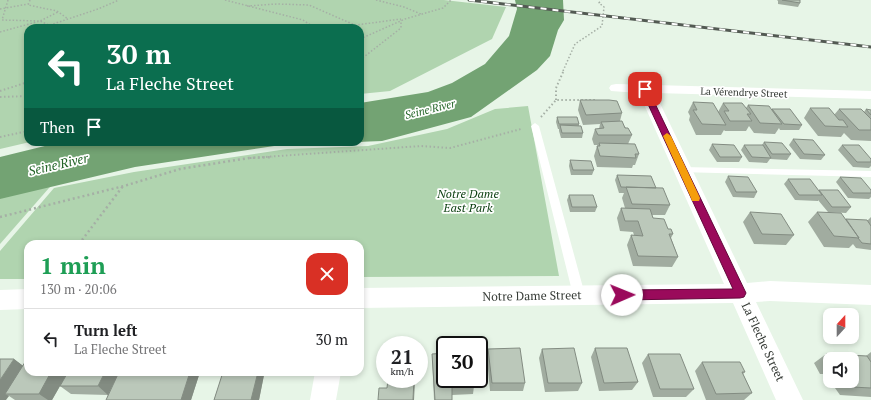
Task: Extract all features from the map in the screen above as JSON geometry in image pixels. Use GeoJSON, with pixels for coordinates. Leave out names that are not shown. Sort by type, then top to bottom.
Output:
{"type":"FeatureCollection","features":[{"type":"Feature","properties":{"kind":"street","name":"La Vérendrye Street"},"geometry":{"type":"LineString","coordinates":[[616,88],[871,96]]}},
{"type":"Feature","properties":{"kind":"street","name":"La Fleche Street"},"geometry":{"type":"LineString","coordinates":[[645,89],[790,400]]}},
{"type":"Feature","properties":{"kind":"street","name":"Notre Dame Street"},"geometry":{"type":"LineString","coordinates":[[364,298],[579,296],[740,293],[770,291],[871,295]]}},
{"type":"Feature","properties":{"kind":"street"},"geometry":{"type":"LineString","coordinates":[[0,300],[24,299]]}},
{"type":"Feature","properties":{"kind":"street"},"geometry":{"type":"LineString","coordinates":[[323,400],[327,376]]}},
{"type":"Feature","properties":{"kind":"lane"},"geometry":{"type":"LineString","coordinates":[[535,126],[579,296]]}},
{"type":"Feature","properties":{"kind":"lane"},"geometry":{"type":"LineString","coordinates":[[682,170],[871,174]]}},
{"type":"Feature","properties":{"kind":"path"},"geometry":{"type":"LineString","coordinates":[[8,0],[2,20],[40,21],[46,24]]}},
{"type":"Feature","properties":{"kind":"path"},"geometry":{"type":"LineString","coordinates":[[28,4],[30,0]]}},
{"type":"Feature","properties":{"kind":"path"},"geometry":{"type":"LineString","coordinates":[[55,24],[119,0]]}},
{"type":"Feature","properties":{"kind":"path"},"geometry":{"type":"LineString","coordinates":[[225,0],[303,20],[309,24]]}},
{"type":"Feature","properties":{"kind":"path"},"geometry":{"type":"LineString","coordinates":[[376,0],[404,7],[421,14]]}},
{"type":"Feature","properties":{"kind":"path"},"geometry":{"type":"LineString","coordinates":[[364,37],[401,20],[443,8],[451,0]]}},
{"type":"Feature","properties":{"kind":"path"},"geometry":{"type":"LineString","coordinates":[[0,217],[124,186],[180,169],[249,158],[295,156],[421,146],[450,148],[535,126],[556,100],[556,88],[575,44],[602,26],[604,7],[599,2],[600,0]]}},
{"type":"Feature","properties":{"kind":"path"},"geometry":{"type":"LineString","coordinates":[[0,9],[28,4],[58,12],[68,19]]}},
{"type":"Feature","properties":{"kind":"path"},"geometry":{"type":"LineString","coordinates":[[247,6],[277,4],[309,5],[353,24]]}},
{"type":"Feature","properties":{"kind":"path"},"geometry":{"type":"LineString","coordinates":[[29,24],[40,21],[58,12]]}},
{"type":"Feature","properties":{"kind":"path"},"geometry":{"type":"LineString","coordinates":[[364,25],[404,19]]}},
{"type":"Feature","properties":{"kind":"path"},"geometry":{"type":"LineString","coordinates":[[364,57],[401,28],[401,20]]}},
{"type":"Feature","properties":{"kind":"path"},"geometry":{"type":"LineString","coordinates":[[0,32],[24,25]]}},
{"type":"Feature","properties":{"kind":"path"},"geometry":{"type":"LineString","coordinates":[[0,91],[24,83]]}},
{"type":"Feature","properties":{"kind":"path"},"geometry":{"type":"LineString","coordinates":[[0,97],[24,96]]}},
{"type":"Feature","properties":{"kind":"path"},"geometry":{"type":"LineString","coordinates":[[556,100],[601,100]]}},
{"type":"Feature","properties":{"kind":"path"},"geometry":{"type":"LineString","coordinates":[[0,137],[24,132]]}},
{"type":"Feature","properties":{"kind":"path"},"geometry":{"type":"LineString","coordinates":[[82,240],[124,186]]}},
{"type":"Feature","properties":{"kind":"green space"},"geometry":{"type":"Polygon","coordinates":[[[0,0],[444,0],[506,7],[492,39],[390,91],[364,94],[364,24],[24,24],[24,143],[0,149],[0,0]]]}},
{"type":"Feature","properties":{"kind":"green space","name":"Notre Dame East Park"},"geometry":{"type":"Polygon","coordinates":[[[528,106],[559,276],[364,277],[364,240],[24,240],[24,279],[0,279],[0,251],[54,188],[134,172],[287,149],[368,146],[447,129],[495,109],[528,106]]]}},
{"type":"Feature","properties":{"kind":"green space"},"geometry":{"type":"Polygon","coordinates":[[[56,180],[0,244],[0,195],[56,180]]]}},
{"type":"Feature","properties":{"kind":"water","name":"Seine River"},"geometry":{"type":"Polygon","coordinates":[[[515,0],[563,0],[564,20],[558,30],[550,56],[537,70],[471,117],[382,141],[364,142],[364,102],[428,92],[452,83],[485,64],[509,36],[517,9],[515,0]]]}},
{"type":"Feature","properties":{"kind":"water","name":"Seine River"},"geometry":{"type":"Polygon","coordinates":[[[45,146],[274,146],[135,167],[0,199],[0,157],[45,146]]]}},
{"type":"Feature","properties":{"kind":"building"},"geometry":{"type":"Polygon","coordinates":[[[782,0],[800,0],[800,3],[782,0]]]}},
{"type":"Feature","properties":{"kind":"building"},"geometry":{"type":"Polygon","coordinates":[[[580,100],[617,101],[622,113],[586,115],[580,100]]]}},
{"type":"Feature","properties":{"kind":"building"},"geometry":{"type":"Polygon","coordinates":[[[693,102],[713,103],[726,125],[702,124],[693,110],[697,110],[693,102]]]}},
{"type":"Feature","properties":{"kind":"building"},"geometry":{"type":"Polygon","coordinates":[[[723,103],[742,103],[751,114],[747,114],[752,121],[730,121],[724,111],[729,111],[723,103]]]}},
{"type":"Feature","properties":{"kind":"building"},"geometry":{"type":"Polygon","coordinates":[[[748,105],[769,106],[782,124],[760,123],[748,105]]]}},
{"type":"Feature","properties":{"kind":"building"},"geometry":{"type":"Polygon","coordinates":[[[810,108],[829,108],[839,120],[843,120],[848,127],[825,126],[810,108]]]}},
{"type":"Feature","properties":{"kind":"building"},"geometry":{"type":"Polygon","coordinates":[[[772,109],[790,109],[802,125],[784,124],[772,109]]]}},
{"type":"Feature","properties":{"kind":"building"},"geometry":{"type":"Polygon","coordinates":[[[839,109],[861,109],[871,119],[871,130],[859,130],[839,109]]]}},
{"type":"Feature","properties":{"kind":"building"},"geometry":{"type":"Polygon","coordinates":[[[866,109],[871,110],[871,115],[866,109]]]}},
{"type":"Feature","properties":{"kind":"building"},"geometry":{"type":"Polygon","coordinates":[[[557,117],[577,117],[579,124],[559,124],[557,117]]]}},
{"type":"Feature","properties":{"kind":"building"},"geometry":{"type":"Polygon","coordinates":[[[622,121],[625,128],[628,128],[632,135],[598,135],[595,129],[604,128],[601,122],[622,121]]]}},
{"type":"Feature","properties":{"kind":"building"},"geometry":{"type":"Polygon","coordinates":[[[560,125],[581,126],[583,133],[562,133],[560,125]]]}},
{"type":"Feature","properties":{"kind":"building"},"geometry":{"type":"Polygon","coordinates":[[[793,139],[813,140],[825,155],[804,154],[793,139]]]}},
{"type":"Feature","properties":{"kind":"building"},"geometry":{"type":"Polygon","coordinates":[[[764,142],[782,143],[791,154],[772,154],[764,142]]]}},
{"type":"Feature","properties":{"kind":"building"},"geometry":{"type":"Polygon","coordinates":[[[599,143],[635,144],[639,154],[635,154],[636,158],[600,156],[597,146],[600,146],[599,143]]]}},
{"type":"Feature","properties":{"kind":"building"},"geometry":{"type":"Polygon","coordinates":[[[712,144],[734,145],[742,157],[720,157],[712,144]]]}},
{"type":"Feature","properties":{"kind":"building"},"geometry":{"type":"Polygon","coordinates":[[[744,145],[763,145],[771,158],[752,157],[744,145]]]}},
{"type":"Feature","properties":{"kind":"building"},"geometry":{"type":"Polygon","coordinates":[[[842,145],[859,145],[871,159],[871,162],[857,162],[842,145]]]}},
{"type":"Feature","properties":{"kind":"building"},"geometry":{"type":"Polygon","coordinates":[[[570,160],[591,161],[594,170],[573,170],[570,160]]]}},
{"type":"Feature","properties":{"kind":"building"},"geometry":{"type":"Polygon","coordinates":[[[617,175],[651,176],[656,188],[621,187],[617,175]]]}},
{"type":"Feature","properties":{"kind":"building"},"geometry":{"type":"Polygon","coordinates":[[[728,176],[748,177],[757,192],[736,192],[728,176]]]}},
{"type":"Feature","properties":{"kind":"building"},"geometry":{"type":"Polygon","coordinates":[[[840,177],[861,178],[871,190],[871,193],[853,193],[840,177]]]}},
{"type":"Feature","properties":{"kind":"building"},"geometry":{"type":"Polygon","coordinates":[[[788,179],[810,179],[822,195],[799,195],[788,179]]]}},
{"type":"Feature","properties":{"kind":"building"},"geometry":{"type":"Polygon","coordinates":[[[626,187],[663,188],[670,205],[632,204],[626,187]]]}},
{"type":"Feature","properties":{"kind":"building"},"geometry":{"type":"Polygon","coordinates":[[[819,190],[838,190],[851,207],[832,207],[819,190]]]}},
{"type":"Feature","properties":{"kind":"building"},"geometry":{"type":"Polygon","coordinates":[[[569,195],[593,195],[597,207],[572,207],[569,195]]]}},
{"type":"Feature","properties":{"kind":"building"},"geometry":{"type":"Polygon","coordinates":[[[621,208],[650,209],[653,218],[664,219],[668,229],[671,229],[673,234],[669,234],[678,257],[638,256],[631,235],[643,236],[638,221],[625,221],[621,208]]]}},
{"type":"Feature","properties":{"kind":"building"},"geometry":{"type":"Polygon","coordinates":[[[750,212],[781,214],[794,235],[762,234],[750,212]]]}},
{"type":"Feature","properties":{"kind":"building"},"geometry":{"type":"Polygon","coordinates":[[[817,212],[841,213],[859,238],[834,236],[817,212]]]}},
{"type":"Feature","properties":{"kind":"building"},"geometry":{"type":"Polygon","coordinates":[[[846,219],[867,220],[871,226],[871,244],[862,243],[846,219]]]}},
{"type":"Feature","properties":{"kind":"building"},"geometry":{"type":"Polygon","coordinates":[[[520,348],[525,383],[492,383],[488,349],[520,348]]]}},
{"type":"Feature","properties":{"kind":"building"},"geometry":{"type":"Polygon","coordinates":[[[574,348],[582,383],[548,383],[542,349],[574,348]]]}},
{"type":"Feature","properties":{"kind":"building"},"geometry":{"type":"Polygon","coordinates":[[[595,348],[627,348],[638,382],[604,383],[595,348]]]}},
{"type":"Feature","properties":{"kind":"building"},"geometry":{"type":"Polygon","coordinates":[[[432,354],[436,354],[436,388],[452,388],[452,400],[435,400],[432,354]]]}},
{"type":"Feature","properties":{"kind":"building"},"geometry":{"type":"Polygon","coordinates":[[[648,354],[680,354],[694,389],[660,389],[648,354]]]}},
{"type":"Feature","properties":{"kind":"building"},"geometry":{"type":"Polygon","coordinates":[[[859,356],[867,356],[871,362],[871,388],[859,387],[859,356]]]}},
{"type":"Feature","properties":{"kind":"building"},"geometry":{"type":"Polygon","coordinates":[[[0,359],[14,359],[0,380],[0,359]]]}},
{"type":"Feature","properties":{"kind":"building"},"geometry":{"type":"Polygon","coordinates":[[[702,362],[740,362],[745,372],[742,372],[752,393],[716,394],[702,362]]]}},
{"type":"Feature","properties":{"kind":"building"},"geometry":{"type":"Polygon","coordinates":[[[24,364],[24,376],[49,376],[39,394],[5,394],[24,364]]]}},
{"type":"Feature","properties":{"kind":"building"},"geometry":{"type":"Polygon","coordinates":[[[66,376],[103,376],[98,386],[60,386],[66,376]]]}},
{"type":"Feature","properties":{"kind":"building"},"geometry":{"type":"Polygon","coordinates":[[[117,376],[189,376],[181,400],[106,400],[117,376]]]}},
{"type":"Feature","properties":{"kind":"building"},"geometry":{"type":"Polygon","coordinates":[[[222,376],[257,376],[251,400],[214,400],[222,376]]]}},
{"type":"Feature","properties":{"kind":"building"},"geometry":{"type":"Polygon","coordinates":[[[379,388],[414,388],[413,400],[378,400],[379,388]]]}},
{"type":"Feature","properties":{"kind":"railway"},"geometry":{"type":"LineString","coordinates":[[469,0],[871,47]]}},
{"type":"Feature","properties":{"kind":"slow traffic"},"geometry":{"type":"LineString","coordinates":[[667,136],[696,198]]}},
{"type":"Feature","properties":{"kind":"route"},"geometry":{"type":"LineString","coordinates":[[622,295],[740,293],[645,89]]}}]}
